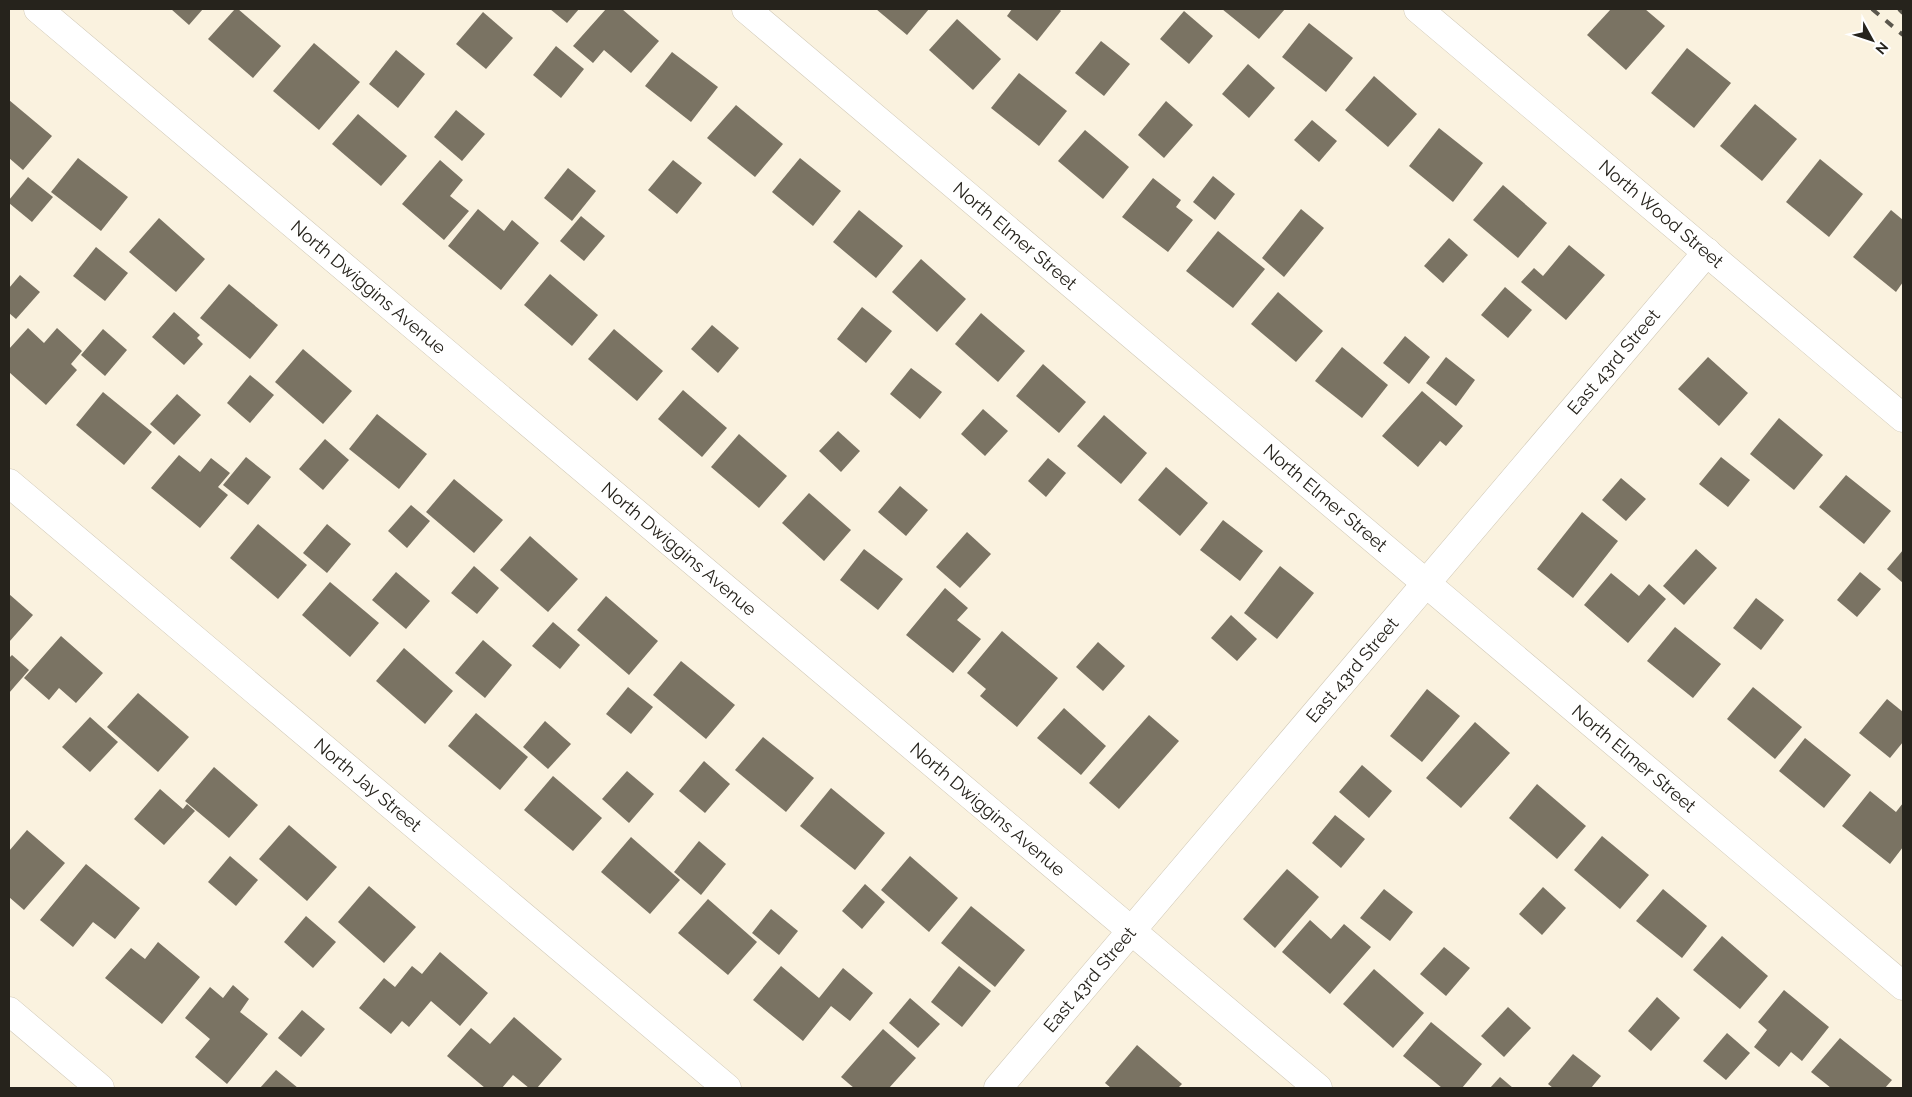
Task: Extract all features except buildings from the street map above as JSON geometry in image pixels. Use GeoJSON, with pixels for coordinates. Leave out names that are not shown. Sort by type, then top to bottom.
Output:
{"type":"FeatureCollection","features":[{"type":"Feature","properties":{"kind":"street","name":"North Dwiggins Avenue"},"geometry":{"type":"LineString","coordinates":[[38,9],[1318,1088]]}},
{"type":"Feature","properties":{"kind":"street","name":"North Elmer Street"},"geometry":{"type":"LineString","coordinates":[[746,9],[1903,986]]}},
{"type":"Feature","properties":{"kind":"street","name":"North Wood Street"},"geometry":{"type":"LineString","coordinates":[[1418,9],[1903,418]]}},
{"type":"Feature","properties":{"kind":"street","name":"East 43rd Street"},"geometry":{"type":"LineString","coordinates":[[998,1088],[1427,585],[1707,252]]}},
{"type":"Feature","properties":{"kind":"street","name":"North Jay Street"},"geometry":{"type":"LineString","coordinates":[[9,482],[727,1088]]}},
{"type":"Feature","properties":{"kind":"street"},"geometry":{"type":"LineString","coordinates":[[9,1011],[100,1088]]}},
{"type":"Feature","properties":{"kind":"railway"},"geometry":{"type":"LineString","coordinates":[[1872,9],[1903,35]]}},
{"type":"Feature","properties":{"kind":"railway"},"geometry":{"type":"LineString","coordinates":[[1899,9],[1903,13]]}}]}
